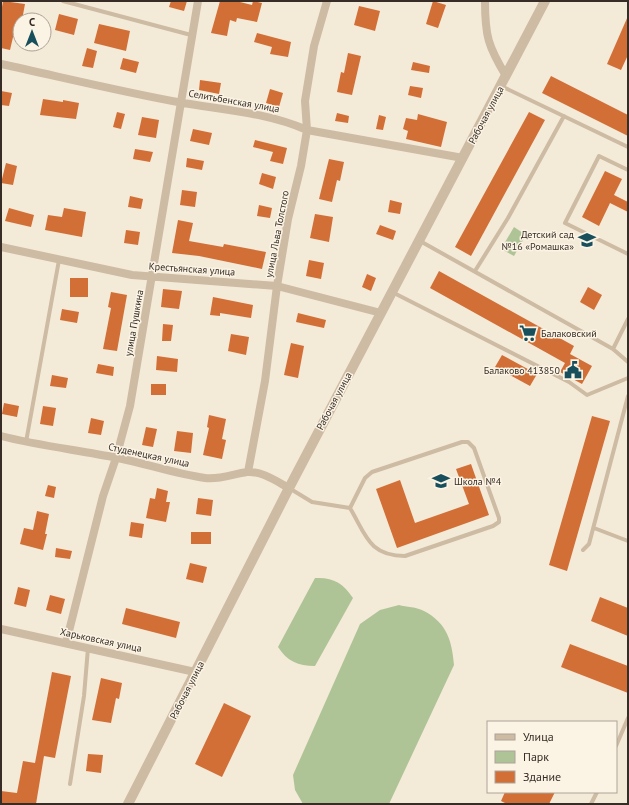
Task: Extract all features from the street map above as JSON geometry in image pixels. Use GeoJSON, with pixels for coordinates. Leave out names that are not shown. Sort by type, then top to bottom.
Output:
{"type":"FeatureCollection","features":[{"type":"Feature","properties":{"kind":"street","name":"улица Пушкина"},"geometry":{"type":"LineString","coordinates":[[66,643],[103,496],[116,458],[130,406],[182,102],[191,35],[198,1]]}},
{"type":"Feature","properties":{"kind":"street","name":"улица Льва Толстого"},"geometry":{"type":"LineString","coordinates":[[248,472],[265,381],[277,286],[288,219],[301,166],[307,130],[305,101],[314,46],[327,1]]}},
{"type":"Feature","properties":{"kind":"street"},"geometry":{"type":"LineString","coordinates":[[485,1],[485,26],[490,50],[506,76]]}},
{"type":"Feature","properties":{"kind":"street","name":"Рабочая улица"},"geometry":{"type":"LineString","coordinates":[[128,804],[289,488],[545,1]]}},
{"type":"Feature","properties":{"kind":"street","name":"Селитьбенская улица"},"geometry":{"type":"LineString","coordinates":[[1,64],[182,102],[285,120],[307,130],[463,158]]}},
{"type":"Feature","properties":{"kind":"street","name":"Крестьянская улица"},"geometry":{"type":"LineString","coordinates":[[1,247],[132,275],[277,286],[381,313]]}},
{"type":"Feature","properties":{"kind":"street","name":"Студенецкая улица"},"geometry":{"type":"LineString","coordinates":[[1,436],[116,458],[205,478],[220,478],[248,472],[268,476],[289,488]]}},
{"type":"Feature","properties":{"kind":"street","name":"Харьковская улица"},"geometry":{"type":"LineString","coordinates":[[1,630],[195,672]]}},
{"type":"Feature","properties":{"kind":"lane"},"geometry":{"type":"LineString","coordinates":[[63,1],[191,35]]}},
{"type":"Feature","properties":{"kind":"lane"},"geometry":{"type":"LineString","coordinates":[[500,86],[628,147]]}},
{"type":"Feature","properties":{"kind":"lane"},"geometry":{"type":"LineString","coordinates":[[475,271],[508,218],[564,116]]}},
{"type":"Feature","properties":{"kind":"lane"},"geometry":{"type":"LineString","coordinates":[[628,170],[599,156],[566,223],[628,254]]}},
{"type":"Feature","properties":{"kind":"lane"},"geometry":{"type":"LineString","coordinates":[[419,241],[613,349],[628,362]]}},
{"type":"Feature","properties":{"kind":"lane"},"geometry":{"type":"LineString","coordinates":[[26,442],[59,259]]}},
{"type":"Feature","properties":{"kind":"lane"},"geometry":{"type":"LineString","coordinates":[[392,292],[570,382],[587,395],[628,378]]}},
{"type":"Feature","properties":{"kind":"lane"},"geometry":{"type":"LineString","coordinates":[[613,349],[628,319]]}},
{"type":"Feature","properties":{"kind":"lane"},"geometry":{"type":"LineString","coordinates":[[583,550],[589,544],[594,528],[628,396]]}},
{"type":"Feature","properties":{"kind":"lane"},"geometry":{"type":"LineString","coordinates":[[462,442],[468,442],[474,448],[499,518],[499,522],[493,526],[405,556],[390,556],[373,547],[350,508],[365,478],[372,472],[462,442]]}},
{"type":"Feature","properties":{"kind":"lane"},"geometry":{"type":"LineString","coordinates":[[289,488],[312,502],[350,508]]}},
{"type":"Feature","properties":{"kind":"lane"},"geometry":{"type":"LineString","coordinates":[[594,528],[628,541]]}},
{"type":"Feature","properties":{"kind":"lane"},"geometry":{"type":"LineString","coordinates":[[70,784],[84,696],[88,648]]}},
{"type":"Feature","properties":{"kind":"lane"},"geometry":{"type":"LineString","coordinates":[[617,744],[628,718]]}},
{"type":"Feature","properties":{"kind":"lane"},"geometry":{"type":"LineString","coordinates":[[592,804],[597,793]]}},
{"type":"Feature","properties":{"kind":"green space"},"geometry":{"type":"Polygon","coordinates":[[[514,227],[526,235],[514,256],[501,249],[514,227]]]}},
{"type":"Feature","properties":{"kind":"green space"},"geometry":{"type":"Polygon","coordinates":[[[315,578],[337,582],[345,588],[353,598],[315,666],[303,665],[294,662],[285,656],[278,647],[315,578]]]}},
{"type":"Feature","properties":{"kind":"green space"},"geometry":{"type":"Polygon","coordinates":[[[399,605],[421,610],[438,621],[443,627],[450,641],[454,665],[389,804],[303,804],[295,790],[293,775],[360,624],[380,610],[399,605]]]}},
{"type":"Feature","properties":{"kind":"building"},"geometry":{"type":"Polygon","coordinates":[[[3,1],[25,4],[24,12],[12,12],[12,41],[10,50],[1,48],[1,13],[3,1]]]}},
{"type":"Feature","properties":{"kind":"building"},"geometry":{"type":"Polygon","coordinates":[[[171,1],[187,1],[184,11],[169,7],[171,1]]]}},
{"type":"Feature","properties":{"kind":"building"},"geometry":{"type":"Polygon","coordinates":[[[220,1],[236,1],[252,5],[253,1],[262,3],[257,22],[237,18],[236,22],[230,20],[227,36],[211,33],[220,1]]]}},
{"type":"Feature","properties":{"kind":"building"},"geometry":{"type":"Polygon","coordinates":[[[433,1],[446,5],[438,28],[426,24],[433,1]]]}},
{"type":"Feature","properties":{"kind":"building"},"geometry":{"type":"Polygon","coordinates":[[[359,6],[380,11],[375,31],[354,25],[359,6]]]}},
{"type":"Feature","properties":{"kind":"building"},"geometry":{"type":"Polygon","coordinates":[[[59,14],[78,19],[74,35],[55,30],[59,14]]]}},
{"type":"Feature","properties":{"kind":"building"},"geometry":{"type":"Polygon","coordinates":[[[628,16],[628,55],[621,70],[607,64],[628,16]]]}},
{"type":"Feature","properties":{"kind":"building"},"geometry":{"type":"Polygon","coordinates":[[[99,24],[130,31],[126,51],[94,43],[99,24]]]}},
{"type":"Feature","properties":{"kind":"building"},"geometry":{"type":"Polygon","coordinates":[[[257,33],[291,42],[288,57],[270,54],[272,47],[254,42],[257,33]]]}},
{"type":"Feature","properties":{"kind":"building"},"geometry":{"type":"Polygon","coordinates":[[[87,48],[97,51],[93,68],[82,66],[87,48]]]}},
{"type":"Feature","properties":{"kind":"building"},"geometry":{"type":"Polygon","coordinates":[[[348,53],[361,56],[352,95],[337,92],[341,72],[344,73],[348,53]]]}},
{"type":"Feature","properties":{"kind":"building"},"geometry":{"type":"Polygon","coordinates":[[[123,58],[139,62],[136,73],[120,69],[123,58]]]}},
{"type":"Feature","properties":{"kind":"building"},"geometry":{"type":"Polygon","coordinates":[[[413,62],[430,66],[429,73],[411,70],[413,62]]]}},
{"type":"Feature","properties":{"kind":"building"},"geometry":{"type":"Polygon","coordinates":[[[551,76],[628,115],[628,136],[542,93],[551,76]]]}},
{"type":"Feature","properties":{"kind":"building"},"geometry":{"type":"Polygon","coordinates":[[[200,80],[221,83],[219,94],[199,90],[200,80]]]}},
{"type":"Feature","properties":{"kind":"building"},"geometry":{"type":"Polygon","coordinates":[[[410,86],[423,88],[421,98],[408,95],[410,86]]]}},
{"type":"Feature","properties":{"kind":"building"},"geometry":{"type":"Polygon","coordinates":[[[270,89],[283,93],[279,107],[266,103],[270,89]]]}},
{"type":"Feature","properties":{"kind":"building"},"geometry":{"type":"Polygon","coordinates":[[[1,91],[12,93],[9,106],[1,105],[1,91]]]}},
{"type":"Feature","properties":{"kind":"building"},"geometry":{"type":"Polygon","coordinates":[[[43,99],[63,102],[63,100],[79,103],[76,119],[40,115],[43,99]]]}},
{"type":"Feature","properties":{"kind":"building"},"geometry":{"type":"Polygon","coordinates":[[[117,112],[125,114],[121,129],[113,127],[117,112]]]}},
{"type":"Feature","properties":{"kind":"building"},"geometry":{"type":"Polygon","coordinates":[[[529,112],[545,120],[471,256],[455,247],[529,112]]]}},
{"type":"Feature","properties":{"kind":"building"},"geometry":{"type":"Polygon","coordinates":[[[337,113],[349,116],[348,123],[335,121],[337,113]]]}},
{"type":"Feature","properties":{"kind":"building"},"geometry":{"type":"Polygon","coordinates":[[[418,114],[447,122],[441,147],[406,139],[408,131],[403,129],[406,118],[417,120],[418,114]]]}},
{"type":"Feature","properties":{"kind":"building"},"geometry":{"type":"Polygon","coordinates":[[[379,115],[386,117],[383,130],[376,129],[379,115]]]}},
{"type":"Feature","properties":{"kind":"building"},"geometry":{"type":"Polygon","coordinates":[[[142,117],[159,120],[156,138],[138,135],[142,117]]]}},
{"type":"Feature","properties":{"kind":"building"},"geometry":{"type":"Polygon","coordinates":[[[193,129],[212,133],[209,145],[190,141],[193,129]]]}},
{"type":"Feature","properties":{"kind":"building"},"geometry":{"type":"Polygon","coordinates":[[[255,140],[287,148],[283,164],[270,161],[273,152],[253,147],[255,140]]]}},
{"type":"Feature","properties":{"kind":"building"},"geometry":{"type":"Polygon","coordinates":[[[135,149],[153,152],[150,162],[133,159],[135,149]]]}},
{"type":"Feature","properties":{"kind":"building"},"geometry":{"type":"Polygon","coordinates":[[[187,158],[204,161],[202,170],[186,167],[187,158]]]}},
{"type":"Feature","properties":{"kind":"building"},"geometry":{"type":"Polygon","coordinates":[[[329,159],[344,162],[340,181],[337,180],[332,202],[319,199],[329,159]]]}},
{"type":"Feature","properties":{"kind":"building"},"geometry":{"type":"Polygon","coordinates":[[[6,163],[17,166],[13,185],[1,183],[6,163]]]}},
{"type":"Feature","properties":{"kind":"building"},"geometry":{"type":"Polygon","coordinates":[[[605,171],[622,179],[614,195],[628,202],[628,212],[610,203],[599,226],[582,217],[605,171]]]}},
{"type":"Feature","properties":{"kind":"building"},"geometry":{"type":"Polygon","coordinates":[[[262,173],[276,177],[273,189],[259,184],[262,173]]]}},
{"type":"Feature","properties":{"kind":"building"},"geometry":{"type":"Polygon","coordinates":[[[182,190],[197,192],[195,207],[180,205],[182,190]]]}},
{"type":"Feature","properties":{"kind":"building"},"geometry":{"type":"Polygon","coordinates":[[[130,196],[143,199],[141,209],[128,207],[130,196]]]}},
{"type":"Feature","properties":{"kind":"building"},"geometry":{"type":"Polygon","coordinates":[[[390,200],[402,203],[400,214],[388,212],[390,200]]]}},
{"type":"Feature","properties":{"kind":"building"},"geometry":{"type":"Polygon","coordinates":[[[259,205],[272,208],[270,218],[257,216],[259,205]]]}},
{"type":"Feature","properties":{"kind":"building"},"geometry":{"type":"Polygon","coordinates":[[[9,208],[34,215],[31,227],[5,221],[9,208]]]}},
{"type":"Feature","properties":{"kind":"building"},"geometry":{"type":"Polygon","coordinates":[[[64,208],[86,212],[82,237],[45,230],[48,215],[62,217],[64,208]]]}},
{"type":"Feature","properties":{"kind":"building"},"geometry":{"type":"Polygon","coordinates":[[[315,214],[333,217],[329,242],[310,238],[315,214]]]}},
{"type":"Feature","properties":{"kind":"building"},"geometry":{"type":"Polygon","coordinates":[[[178,220],[193,223],[189,241],[223,247],[224,244],[266,252],[262,269],[199,256],[172,253],[178,220]]]}},
{"type":"Feature","properties":{"kind":"building"},"geometry":{"type":"Polygon","coordinates":[[[380,225],[396,231],[393,240],[376,234],[380,225]]]}},
{"type":"Feature","properties":{"kind":"building"},"geometry":{"type":"Polygon","coordinates":[[[126,230],[140,232],[138,245],[124,243],[126,230]]]}},
{"type":"Feature","properties":{"kind":"building"},"geometry":{"type":"Polygon","coordinates":[[[309,260],[324,263],[321,279],[306,276],[309,260]]]}},
{"type":"Feature","properties":{"kind":"building"},"geometry":{"type":"Polygon","coordinates":[[[439,271],[574,346],[570,354],[592,366],[582,384],[560,372],[565,363],[430,288],[439,271]]]}},
{"type":"Feature","properties":{"kind":"building"},"geometry":{"type":"Polygon","coordinates":[[[367,274],[376,278],[371,291],[362,287],[367,274]]]}},
{"type":"Feature","properties":{"kind":"building"},"geometry":{"type":"Polygon","coordinates":[[[70,278],[88,278],[88,297],[70,297],[70,278]]]}},
{"type":"Feature","properties":{"kind":"building"},"geometry":{"type":"Polygon","coordinates":[[[588,287],[602,295],[594,310],[580,302],[588,287]]]}},
{"type":"Feature","properties":{"kind":"building"},"geometry":{"type":"Polygon","coordinates":[[[163,289],[182,291],[179,309],[161,307],[163,289]]]}},
{"type":"Feature","properties":{"kind":"building"},"geometry":{"type":"Polygon","coordinates":[[[111,292],[127,295],[117,351],[103,349],[111,308],[108,307],[111,292]]]}},
{"type":"Feature","properties":{"kind":"building"},"geometry":{"type":"Polygon","coordinates":[[[213,297],[253,305],[251,318],[220,313],[220,316],[210,315],[213,297]]]}},
{"type":"Feature","properties":{"kind":"building"},"geometry":{"type":"Polygon","coordinates":[[[62,309],[79,312],[77,323],[60,320],[62,309]]]}},
{"type":"Feature","properties":{"kind":"building"},"geometry":{"type":"Polygon","coordinates":[[[298,313],[326,320],[324,328],[296,322],[298,313]]]}},
{"type":"Feature","properties":{"kind":"building"},"geometry":{"type":"Polygon","coordinates":[[[163,324],[173,325],[171,341],[162,341],[163,324]]]}},
{"type":"Feature","properties":{"kind":"building"},"geometry":{"type":"Polygon","coordinates":[[[231,334],[249,337],[246,355],[228,351],[231,334]]]}},
{"type":"Feature","properties":{"kind":"building"},"geometry":{"type":"Polygon","coordinates":[[[291,343],[304,346],[298,378],[284,375],[291,343]]]}},
{"type":"Feature","properties":{"kind":"building"},"geometry":{"type":"Polygon","coordinates":[[[502,355],[537,374],[530,386],[495,367],[502,355]]]}},
{"type":"Feature","properties":{"kind":"building"},"geometry":{"type":"Polygon","coordinates":[[[157,356],[178,359],[177,372],[156,370],[157,356]]]}},
{"type":"Feature","properties":{"kind":"building"},"geometry":{"type":"Polygon","coordinates":[[[98,364],[114,367],[113,376],[96,373],[98,364]]]}},
{"type":"Feature","properties":{"kind":"building"},"geometry":{"type":"Polygon","coordinates":[[[52,375],[68,378],[66,388],[50,386],[52,375]]]}},
{"type":"Feature","properties":{"kind":"building"},"geometry":{"type":"Polygon","coordinates":[[[151,384],[166,384],[166,395],[151,395],[151,384]]]}},
{"type":"Feature","properties":{"kind":"building"},"geometry":{"type":"Polygon","coordinates":[[[4,403],[19,406],[17,417],[2,414],[4,403]]]}},
{"type":"Feature","properties":{"kind":"building"},"geometry":{"type":"Polygon","coordinates":[[[43,406],[56,408],[53,426],[40,424],[43,406]]]}},
{"type":"Feature","properties":{"kind":"building"},"geometry":{"type":"Polygon","coordinates":[[[209,415],[226,419],[222,439],[226,440],[222,459],[203,455],[209,428],[207,427],[209,415]]]}},
{"type":"Feature","properties":{"kind":"building"},"geometry":{"type":"Polygon","coordinates":[[[592,416],[610,421],[567,571],[549,565],[592,416]]]}},
{"type":"Feature","properties":{"kind":"building"},"geometry":{"type":"Polygon","coordinates":[[[91,418],[104,421],[101,435],[88,433],[91,418]]]}},
{"type":"Feature","properties":{"kind":"building"},"geometry":{"type":"Polygon","coordinates":[[[146,427],[157,429],[153,447],[142,445],[146,427]]]}},
{"type":"Feature","properties":{"kind":"building"},"geometry":{"type":"Polygon","coordinates":[[[177,431],[193,433],[191,453],[174,451],[177,431]]]}},
{"type":"Feature","properties":{"kind":"building"},"geometry":{"type":"Polygon","coordinates":[[[471,464],[489,515],[397,548],[376,489],[400,480],[415,523],[469,504],[456,469],[471,464]]]}},
{"type":"Feature","properties":{"kind":"building"},"geometry":{"type":"Polygon","coordinates":[[[48,485],[56,487],[54,498],[45,496],[48,485]]]}},
{"type":"Feature","properties":{"kind":"building"},"geometry":{"type":"Polygon","coordinates":[[[157,488],[168,491],[166,502],[170,502],[166,522],[146,518],[150,498],[155,499],[157,488]]]}},
{"type":"Feature","properties":{"kind":"building"},"geometry":{"type":"Polygon","coordinates":[[[198,498],[213,500],[211,516],[196,514],[198,498]]]}},
{"type":"Feature","properties":{"kind":"building"},"geometry":{"type":"Polygon","coordinates":[[[37,511],[49,514],[45,534],[47,534],[43,550],[20,544],[24,528],[33,530],[37,511]]]}},
{"type":"Feature","properties":{"kind":"building"},"geometry":{"type":"Polygon","coordinates":[[[131,522],[144,524],[142,538],[129,536],[131,522]]]}},
{"type":"Feature","properties":{"kind":"building"},"geometry":{"type":"Polygon","coordinates":[[[191,532],[211,532],[211,544],[191,544],[191,532]]]}},
{"type":"Feature","properties":{"kind":"building"},"geometry":{"type":"Polygon","coordinates":[[[56,548],[72,551],[70,559],[55,557],[56,548]]]}},
{"type":"Feature","properties":{"kind":"building"},"geometry":{"type":"Polygon","coordinates":[[[190,563],[207,567],[203,583],[186,579],[190,563]]]}},
{"type":"Feature","properties":{"kind":"building"},"geometry":{"type":"Polygon","coordinates":[[[18,587],[30,590],[26,607],[14,604],[18,587]]]}},
{"type":"Feature","properties":{"kind":"building"},"geometry":{"type":"Polygon","coordinates":[[[50,595],[65,599],[61,614],[46,610],[50,595]]]}},
{"type":"Feature","properties":{"kind":"building"},"geometry":{"type":"Polygon","coordinates":[[[600,597],[628,608],[628,636],[591,621],[600,597]]]}},
{"type":"Feature","properties":{"kind":"building"},"geometry":{"type":"Polygon","coordinates":[[[126,608],[180,622],[176,638],[122,624],[126,608]]]}},
{"type":"Feature","properties":{"kind":"building"},"geometry":{"type":"Polygon","coordinates":[[[570,644],[628,666],[628,693],[561,667],[570,644]]]}},
{"type":"Feature","properties":{"kind":"building"},"geometry":{"type":"Polygon","coordinates":[[[52,672],[71,676],[55,758],[44,756],[36,804],[1,804],[1,791],[17,793],[23,761],[35,763],[52,672]]]}},
{"type":"Feature","properties":{"kind":"building"},"geometry":{"type":"Polygon","coordinates":[[[101,678],[122,683],[119,699],[116,698],[111,723],[92,720],[101,678]]]}},
{"type":"Feature","properties":{"kind":"building"},"geometry":{"type":"Polygon","coordinates":[[[224,703],[251,716],[222,777],[195,764],[224,703]]]}},
{"type":"Feature","properties":{"kind":"building"},"geometry":{"type":"Polygon","coordinates":[[[88,754],[103,755],[101,773],[86,771],[88,754]]]}},
{"type":"Feature","properties":{"kind":"building"},"geometry":{"type":"Polygon","coordinates":[[[505,793],[554,793],[549,804],[507,804],[501,801],[505,793]]]}},
{"type":"Feature","properties":{"kind":"place","name":"Детский сад №16 «Ромашка»"},"geometry":{"type":"Point","coordinates":[587,240]}},
{"type":"Feature","properties":{"kind":"place","name":"Балаковский"},"geometry":{"type":"Point","coordinates":[528,333]}},
{"type":"Feature","properties":{"kind":"place","name":"Балаково 413850"},"geometry":{"type":"Point","coordinates":[573,370]}},
{"type":"Feature","properties":{"kind":"place","name":"Школа №4"},"geometry":{"type":"Point","coordinates":[441,481]}}]}
